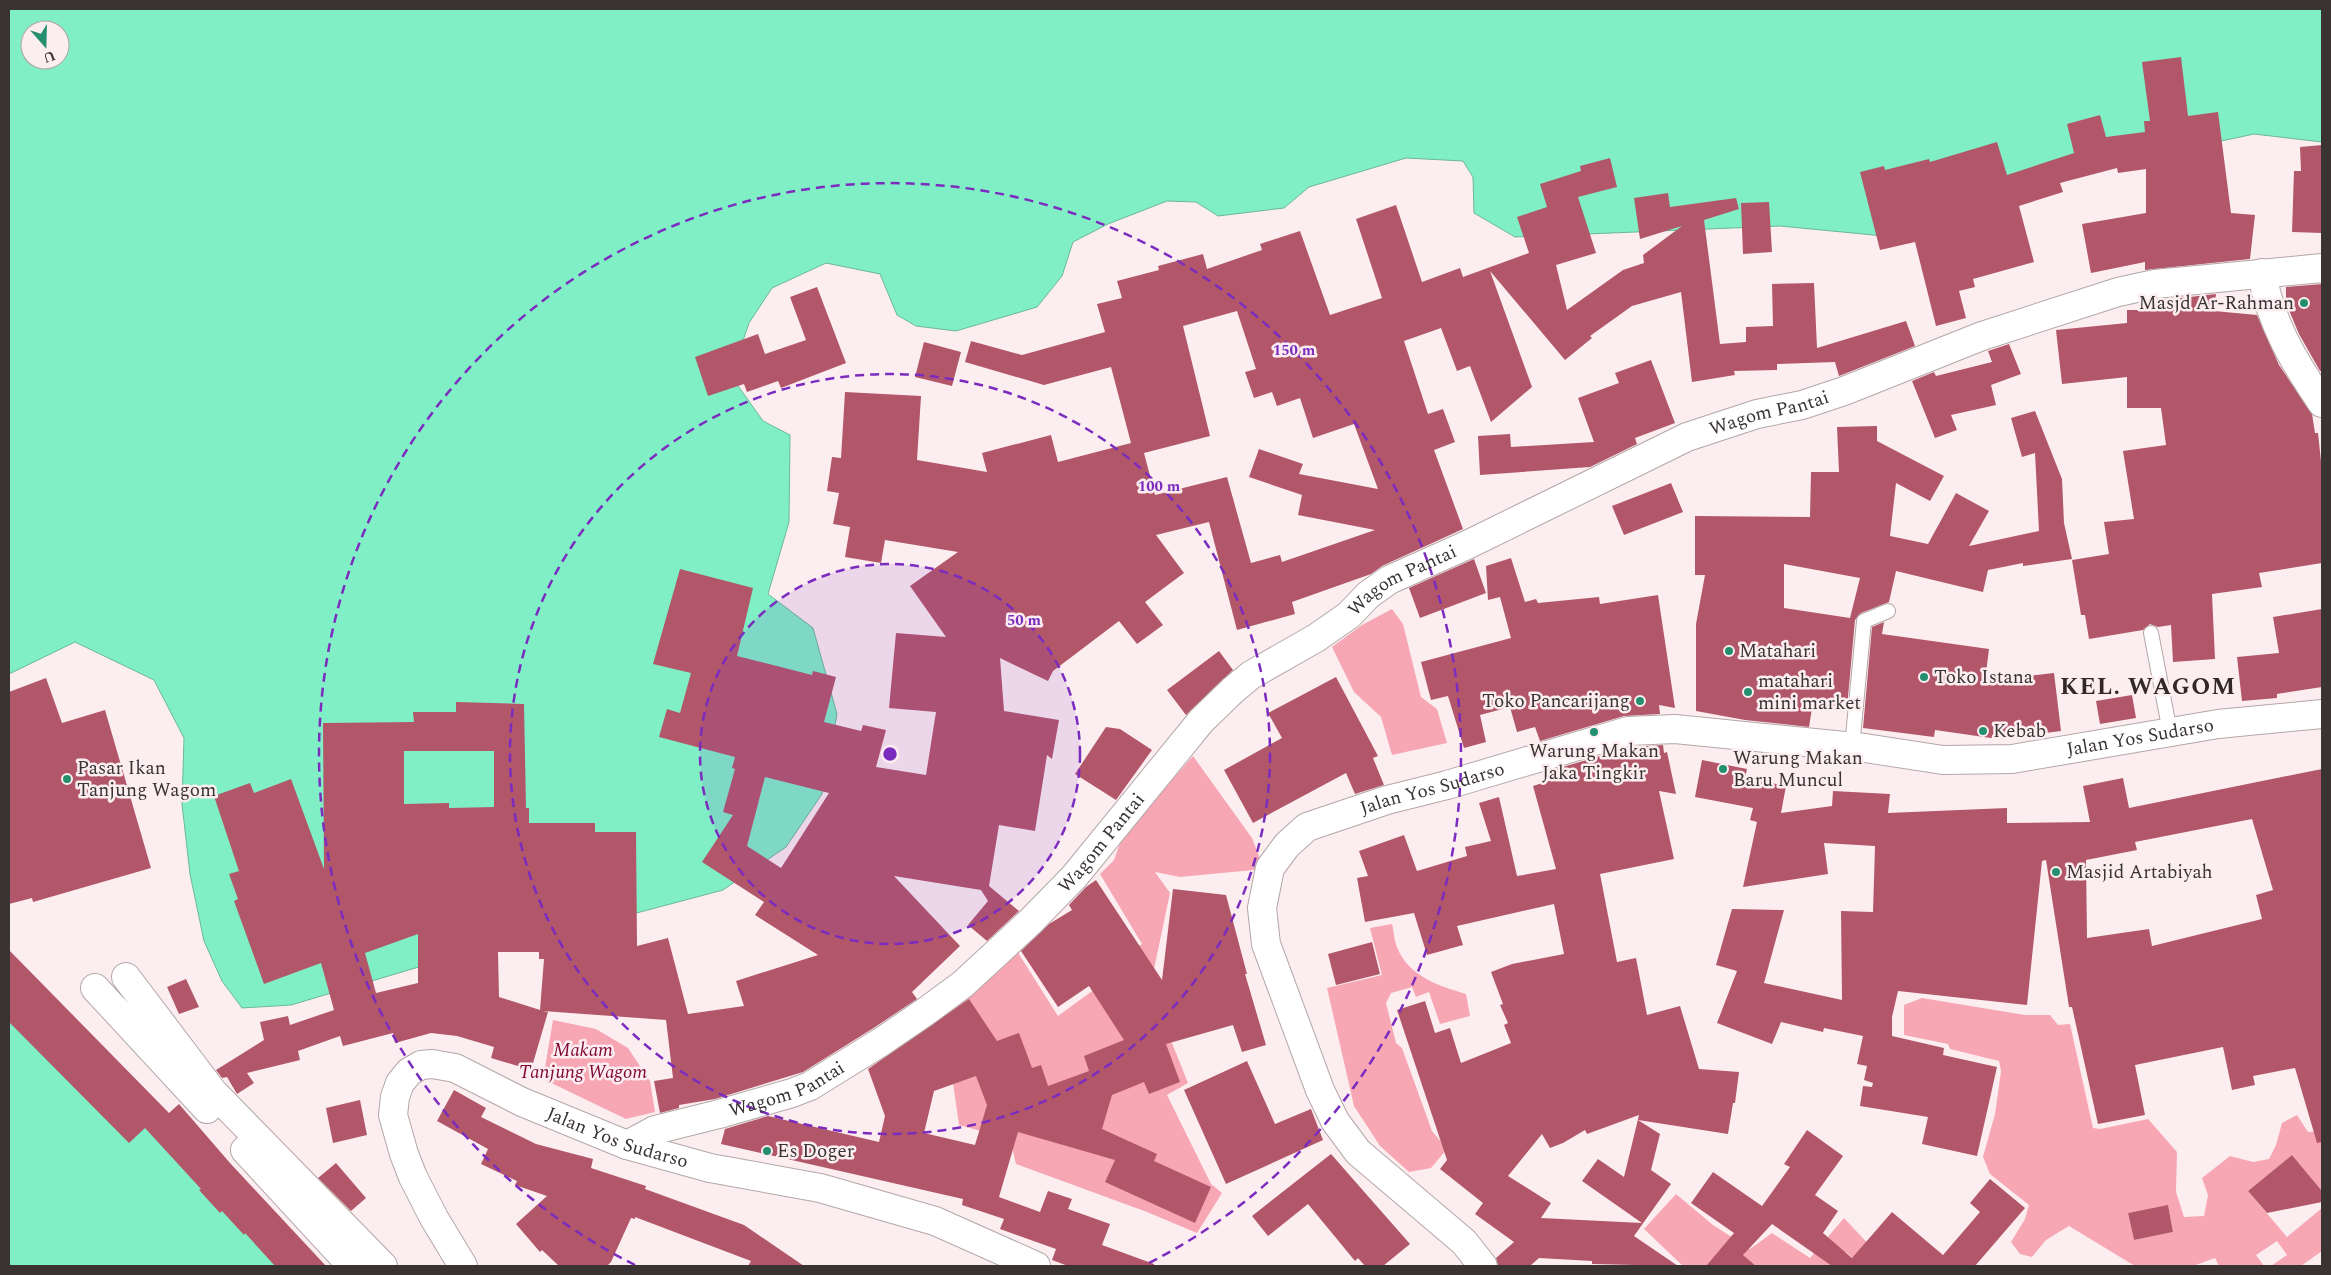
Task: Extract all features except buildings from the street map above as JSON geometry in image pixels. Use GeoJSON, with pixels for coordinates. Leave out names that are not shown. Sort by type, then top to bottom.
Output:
{"type":"FeatureCollection","features":[{"type":"Feature","properties":{"kind":"street","name":"Wagom Pantai"},"geometry":{"type":"LineString","coordinates":[[627,1144],[656,1130],[719,1114],[810,1086],[882,1042],[925,1012],[962,984],[1030,922],[1074,877],[1201,721],[1237,686],[1349,616],[1368,595],[1388,580],[1467,545],[1687,437],[1757,414],[1802,405],[1888,375],[1982,336],[2118,292],[2159,284],[2322,268]]}},
{"type":"Feature","properties":{"kind":"street"},"geometry":{"type":"LineString","coordinates":[[2262,273],[2271,312],[2288,349],[2322,403]]}},
{"type":"Feature","properties":{"kind":"street","name":"Jalan Yos Sudarso"},"geometry":{"type":"LineString","coordinates":[[1483,1266],[1464,1242],[1358,1152],[1335,1121],[1320,1090],[1266,944],[1262,908],[1270,868],[1287,845],[1307,827],[1387,800],[1447,785],[1628,731],[1675,729],[1852,747],[1943,760],[2012,759],[2218,724],[2322,714]]}},
{"type":"Feature","properties":{"kind":"street"},"geometry":{"type":"LineString","coordinates":[[126,977],[204,1094]]}},
{"type":"Feature","properties":{"kind":"street"},"geometry":{"type":"LineString","coordinates":[[95,988],[204,1094],[352,1255],[383,1266]]}},
{"type":"Feature","properties":{"kind":"street","name":"Jalan Yos Sudarso"},"geometry":{"type":"LineString","coordinates":[[463,1266],[439,1227],[413,1177],[396,1130],[393,1115],[395,1097],[400,1083],[409,1072],[421,1065],[432,1064],[455,1068],[522,1102],[627,1144],[710,1168],[820,1188],[935,1221],[1036,1266]]}},
{"type":"Feature","properties":{"kind":"lane"},"geometry":{"type":"LineString","coordinates":[[1852,747],[1864,621],[1888,611]]}},
{"type":"Feature","properties":{"kind":"lane"},"geometry":{"type":"LineString","coordinates":[[2151,633],[2170,732]]}},
{"type":"Feature","properties":{"kind":"green space"},"geometry":{"type":"Polygon","coordinates":[[[1392,609],[1403,624],[1421,697],[1437,709],[1447,743],[1392,755],[1381,717],[1354,692],[1332,647],[1362,625],[1392,609]]]}},
{"type":"Feature","properties":{"kind":"green space"},"geometry":{"type":"Polygon","coordinates":[[[1193,756],[1252,838],[1264,869],[1180,877],[1155,872],[1170,893],[1150,988],[1188,1083],[1167,1095],[1211,1184],[1222,1193],[1197,1233],[1147,1212],[1016,1164],[1010,1139],[959,1125],[951,1069],[916,1025],[1015,948],[1058,1016],[1110,978],[1111,964],[1142,944],[1100,874],[1114,860],[1123,835],[1193,756]]]}},
{"type":"Feature","properties":{"kind":"green space"},"geometry":{"type":"Polygon","coordinates":[[[1392,924],[1395,942],[1402,957],[1417,973],[1435,983],[1466,994],[1470,1016],[1440,1024],[1429,992],[1416,997],[1412,987],[1391,993],[1386,1003],[1396,1043],[1402,1048],[1432,1131],[1447,1149],[1431,1168],[1409,1172],[1380,1146],[1354,1106],[1327,988],[1382,975],[1370,928],[1392,924]]]}},
{"type":"Feature","properties":{"kind":"green space"},"geometry":{"type":"Polygon","coordinates":[[[1922,998],[2025,1015],[2050,1015],[2058,1025],[2070,1024],[2093,1128],[2100,1129],[2148,1119],[2177,1152],[2176,1192],[2184,1217],[2204,1216],[2208,1195],[2202,1178],[2230,1156],[2253,1162],[2269,1159],[2276,1145],[2282,1123],[2297,1115],[2308,1132],[2322,1131],[2322,1191],[2292,1155],[2248,1191],[2287,1237],[2322,1208],[2322,1251],[2301,1266],[2271,1266],[2287,1255],[2277,1241],[2256,1255],[2264,1266],[2219,1266],[2215,1258],[2193,1266],[2135,1266],[2069,1226],[2046,1240],[2032,1257],[2020,1254],[2011,1242],[2025,1219],[2029,1205],[1990,1174],[1983,1157],[1995,1114],[2001,1071],[1999,1061],[1950,1049],[1948,1044],[1904,1035],[1904,1005],[1922,998]],[[2168,1206],[2128,1213],[2134,1240],[2173,1232],[2168,1206]]]}},
{"type":"Feature","properties":{"kind":"green space","name":"Makam Tanjung Wagom"},"geometry":{"type":"Polygon","coordinates":[[[553,1020],[596,1029],[628,1048],[650,1081],[655,1112],[626,1119],[543,1079],[553,1020]]]}},
{"type":"Feature","properties":{"kind":"green space"},"geometry":{"type":"Polygon","coordinates":[[[1676,1194],[1713,1225],[1750,1249],[1772,1233],[1810,1258],[1844,1218],[1889,1266],[1862,1266],[1846,1252],[1833,1266],[1756,1266],[1727,1242],[1706,1266],[1683,1266],[1644,1229],[1676,1194]]]}},
{"type":"Feature","properties":{"kind":"shaded area"},"geometry":{"type":"Polygon","coordinates":[[[9,9],[2322,9],[2322,142],[2254,134],[2090,169],[1894,237],[1780,226],[1515,237],[1474,213],[1473,177],[1463,161],[1406,158],[1309,187],[1284,208],[1218,216],[1196,202],[1167,201],[1108,224],[1073,242],[1062,276],[1037,307],[956,331],[916,326],[897,315],[880,274],[826,263],[772,288],[749,323],[731,376],[763,421],[790,435],[789,522],[768,594],[813,628],[837,714],[822,794],[786,847],[723,890],[580,928],[496,944],[291,1005],[242,1008],[222,981],[204,941],[190,874],[182,804],[184,738],[154,680],[75,642],[9,674],[9,9]]]}},
{"type":"Feature","properties":{"kind":"shaded area"},"geometry":{"type":"Polygon","coordinates":[[[9,964],[314,1266],[9,1266],[9,964]]]}},
{"type":"Feature","properties":{"kind":"place","name":"Masjd Ar-Rahman"},"geometry":{"type":"Point","coordinates":[2304,303]}},
{"type":"Feature","properties":{"kind":"place","name":"Matahari"},"geometry":{"type":"Point","coordinates":[1729,651]}},
{"type":"Feature","properties":{"kind":"place","name":"Toko Istana"},"geometry":{"type":"Point","coordinates":[1924,677]}},
{"type":"Feature","properties":{"kind":"place","name":"matahari mini market"},"geometry":{"type":"Point","coordinates":[1748,692]}},
{"type":"Feature","properties":{"kind":"place","name":"Toko Pancarijang"},"geometry":{"type":"Point","coordinates":[1640,701]}},
{"type":"Feature","properties":{"kind":"place","name":"Kebab"},"geometry":{"type":"Point","coordinates":[1983,731]}},
{"type":"Feature","properties":{"kind":"place","name":"Warung Makan Jaka Tingkir"},"geometry":{"type":"Point","coordinates":[1594,732]}},
{"type":"Feature","properties":{"kind":"place","name":"Warung Makan Baru Muncul"},"geometry":{"type":"Point","coordinates":[1723,769]}},
{"type":"Feature","properties":{"kind":"place","name":"Pasar Ikan Tanjung Wagom"},"geometry":{"type":"Point","coordinates":[67,779]}},
{"type":"Feature","properties":{"kind":"place","name":"Masjid Artabiyah"},"geometry":{"type":"Point","coordinates":[2056,872]}},
{"type":"Feature","properties":{"kind":"place","name":"Es Doger"},"geometry":{"type":"Point","coordinates":[767,1151]}},
{"type":"Feature","properties":{"kind":"district","name":"KEL. WAGOM"},"geometry":{"type":"Point","coordinates":[2148,687]}}]}
